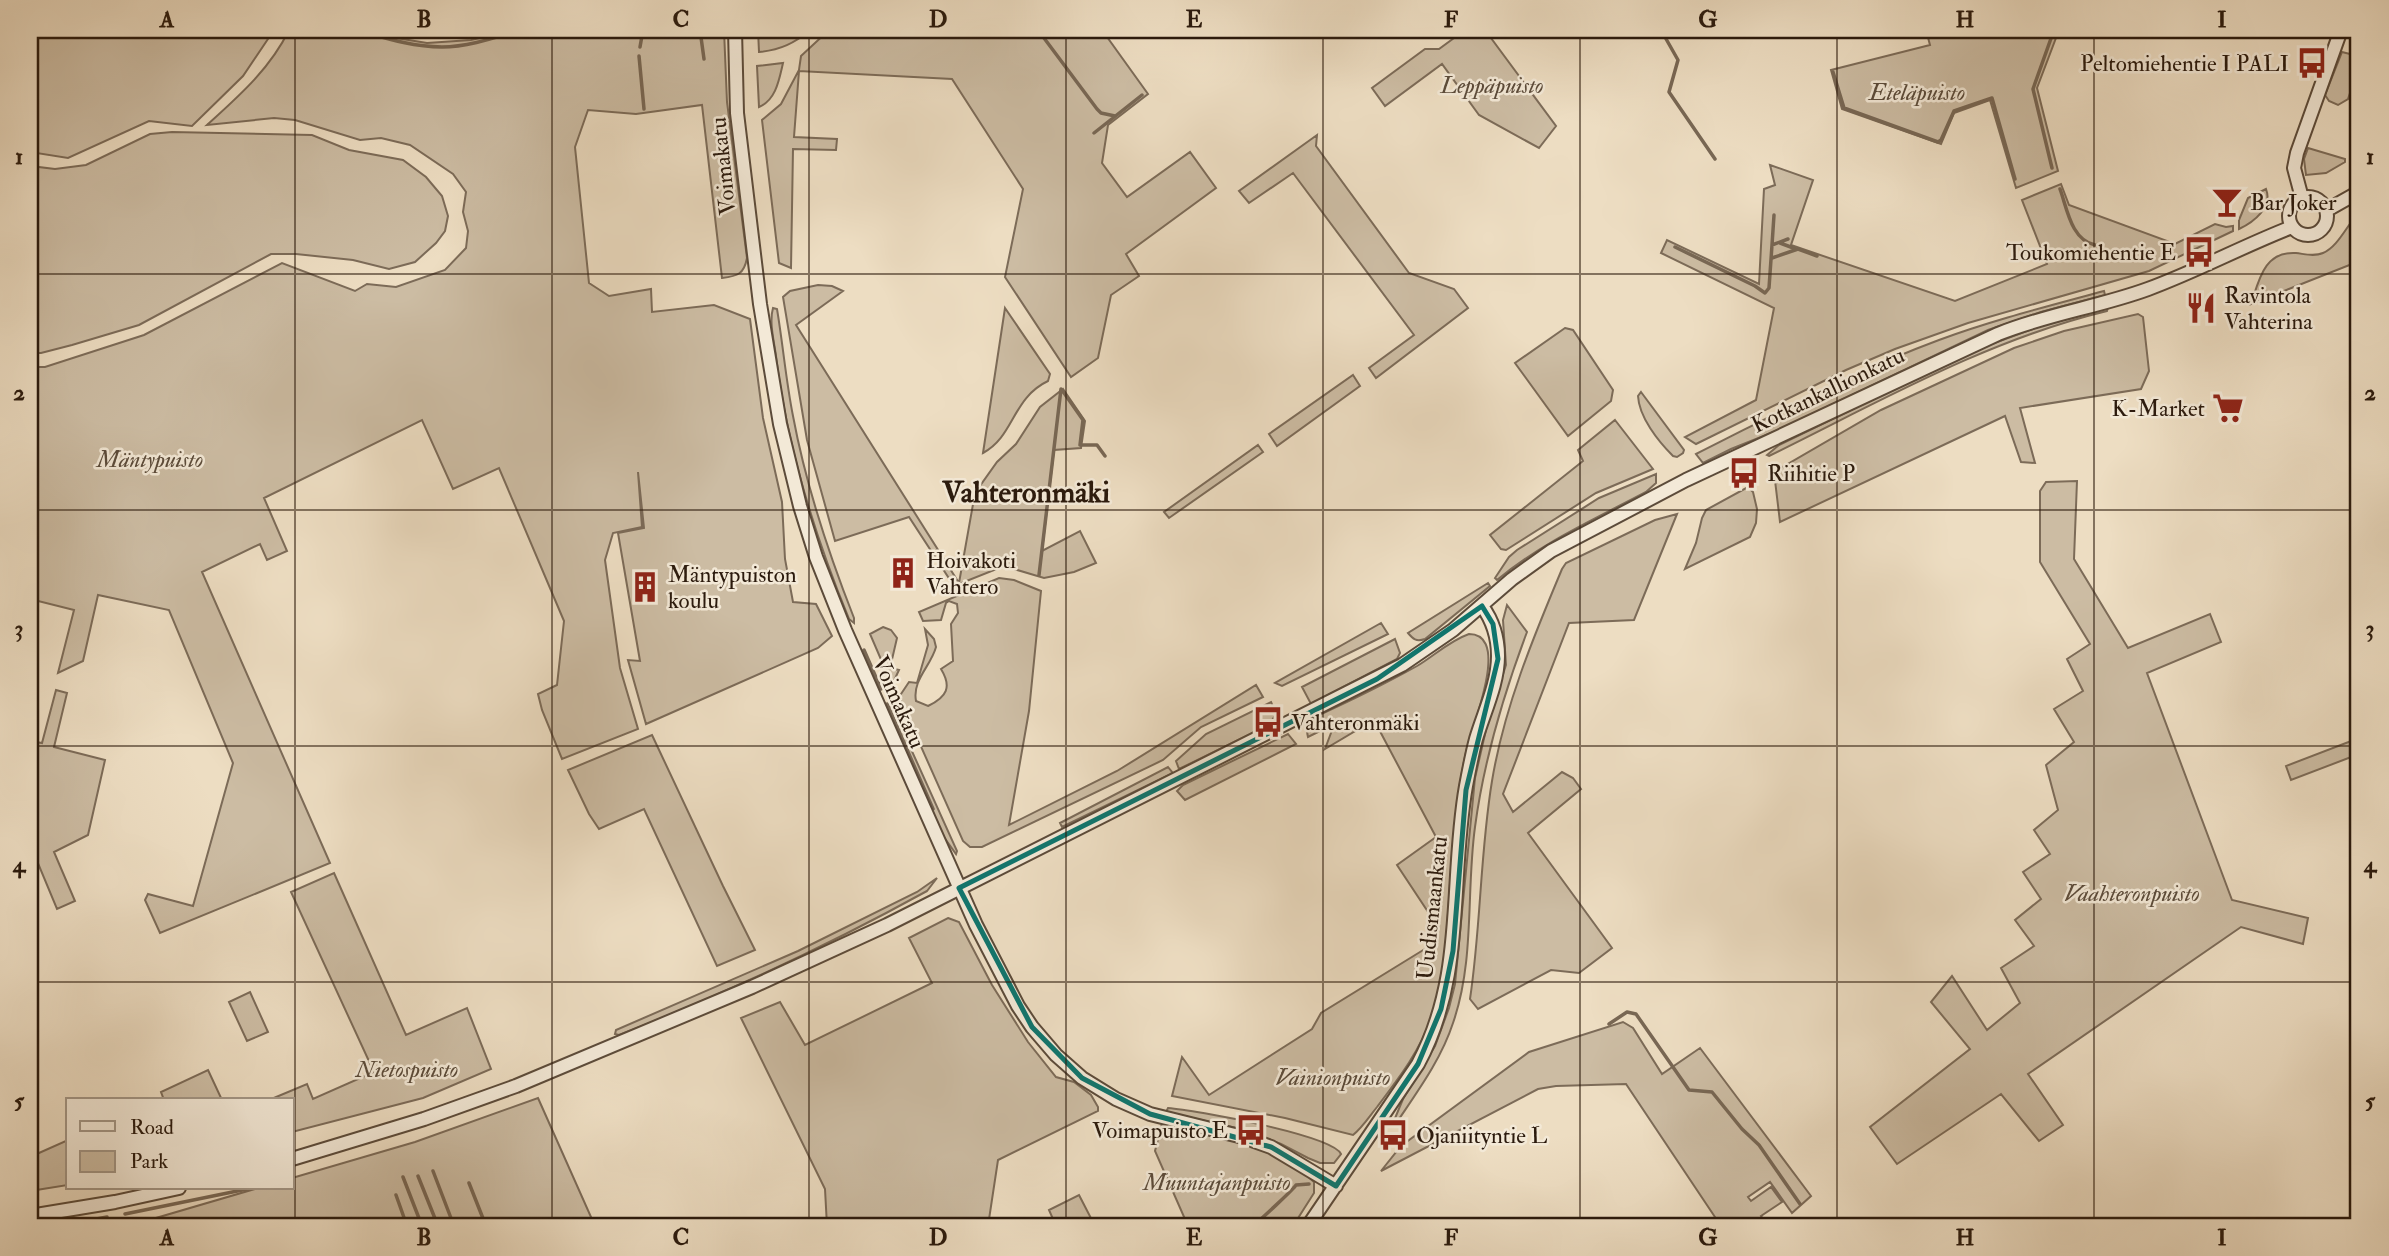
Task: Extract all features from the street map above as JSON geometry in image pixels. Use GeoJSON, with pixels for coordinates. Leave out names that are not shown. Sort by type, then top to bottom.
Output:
{"type":"FeatureCollection","features":[{"type":"Feature","properties":{"kind":"street","name":"Voimakatu"},"geometry":{"type":"LineString","coordinates":[[735,30],[737,113],[762,316],[780,424],[800,506],[816,558],[849,641],[982,937],[1032,1027],[1056,1055],[1082,1078],[1115,1099],[1150,1114],[1243,1137],[1271,1147],[1336,1186]]}},
{"type":"Feature","properties":{"kind":"street"},"geometry":{"type":"LineString","coordinates":[[2302,198],[2294,167],[2297,153],[2341,30]]}},
{"type":"Feature","properties":{"kind":"street"},"geometry":{"type":"LineString","coordinates":[[2327,210],[2359,192]]}},
{"type":"Feature","properties":{"kind":"street"},"geometry":{"type":"LineString","coordinates":[[2302,198],[2318,200],[2327,210],[2326,224],[2315,234],[2301,234],[2292,227],[2290,211],[2294,203],[2302,198]]}},
{"type":"Feature","properties":{"kind":"street","name":"Kotkankallionkatu"},"geometry":{"type":"LineString","coordinates":[[294,1158],[424,1119],[545,1075],[828,954],[1291,723],[1416,656],[1551,551],[1686,480],[1961,349],[2021,325],[2154,287],[2292,227]]}},
{"type":"Feature","properties":{"kind":"street","name":"Uudismaankatu"},"geometry":{"type":"LineString","coordinates":[[1308,1226],[1418,1064],[1441,1009],[1453,951],[1466,790],[1475,741],[1498,660],[1493,624],[1482,606]]}},
{"type":"Feature","properties":{"kind":"street"},"geometry":{"type":"LineString","coordinates":[[30,1216],[170,1190]]}},
{"type":"Feature","properties":{"kind":"highlighted area"},"geometry":{"type":"Polygon","coordinates":[[[1482,606],[1493,624],[1498,659],[1466,790],[1453,951],[1441,1009],[1418,1064],[1336,1186],[1271,1147],[1150,1114],[1082,1078],[1032,1027],[959,888],[1377,679],[1482,606]]]}},
{"type":"Feature","properties":{"kind":"green space"},"geometry":{"type":"Polygon","coordinates":[[[30,30],[274,30],[243,76],[192,126],[149,121],[68,158],[30,152],[30,30]]]}},
{"type":"Feature","properties":{"kind":"green space","name":"Mäntypuisto"},"geometry":{"type":"Polygon","coordinates":[[[289,30],[367,30],[384,36],[427,43],[471,40],[514,30],[724,30],[727,102],[747,258],[744,268],[736,275],[722,278],[702,105],[636,114],[588,110],[575,147],[589,283],[609,296],[651,289],[652,312],[714,305],[750,319],[763,418],[782,502],[785,559],[793,602],[816,604],[832,636],[818,648],[646,724],[628,660],[640,661],[618,533],[644,528],[638,472],[642,527],[613,533],[605,560],[620,668],[638,729],[562,759],[538,694],[557,685],[564,621],[499,468],[453,489],[422,420],[264,498],[287,551],[267,560],[260,544],[202,572],[330,863],[160,933],[145,900],[148,894],[193,906],[233,763],[169,610],[98,595],[83,661],[58,673],[74,610],[30,599],[30,367],[45,367],[144,335],[282,263],[355,291],[367,284],[396,287],[445,270],[466,248],[468,231],[463,212],[466,192],[453,174],[410,145],[381,138],[360,140],[295,120],[274,118],[207,125],[263,70],[289,30]]]}},
{"type":"Feature","properties":{"kind":"green space"},"geometry":{"type":"Polygon","coordinates":[[[758,30],[811,30],[787,45],[759,52],[758,30]]]}},
{"type":"Feature","properties":{"kind":"green space"},"geometry":{"type":"Polygon","coordinates":[[[829,30],[1102,30],[1148,94],[1108,125],[1102,163],[1127,197],[1190,152],[1216,188],[1126,254],[1139,276],[1111,295],[1098,358],[1071,377],[1005,277],[1023,189],[952,79],[799,71],[794,137],[837,139],[836,150],[793,149],[791,268],[779,263],[762,120],[781,104],[799,70],[801,56],[829,30]]]}},
{"type":"Feature","properties":{"kind":"green space","name":"Leppäpuisto"},"geometry":{"type":"Polygon","coordinates":[[[1465,30],[1485,30],[1556,126],[1539,148],[1479,115],[1442,64],[1385,106],[1372,88],[1425,49],[1439,49],[1465,30]]]}},
{"type":"Feature","properties":{"kind":"green space","name":"Eteläpuisto"},"geometry":{"type":"Polygon","coordinates":[[[1926,30],[2059,30],[2037,88],[2058,171],[2016,188],[1990,100],[1954,113],[1941,144],[1842,109],[1831,70],[1930,45],[1926,30]]]}},
{"type":"Feature","properties":{"kind":"green space"},"geometry":{"type":"Polygon","coordinates":[[[2342,52],[2358,56],[2359,66],[2348,99],[2338,105],[2329,101],[2325,95],[2342,52]]]}},
{"type":"Feature","properties":{"kind":"green space"},"geometry":{"type":"Polygon","coordinates":[[[783,63],[773,94],[759,107],[757,66],[783,63]]]}},
{"type":"Feature","properties":{"kind":"green space"},"geometry":{"type":"Polygon","coordinates":[[[172,132],[312,135],[349,150],[403,160],[426,177],[442,196],[448,216],[445,231],[415,262],[389,269],[353,260],[271,254],[139,325],[41,353],[30,353],[30,166],[55,169],[86,165],[150,134],[172,132]]]}},
{"type":"Feature","properties":{"kind":"green space"},"geometry":{"type":"Polygon","coordinates":[[[1317,135],[1316,146],[1409,273],[1454,289],[1468,308],[1376,378],[1369,368],[1414,335],[1293,173],[1249,203],[1239,191],[1317,135]]]}},
{"type":"Feature","properties":{"kind":"green space"},"geometry":{"type":"Polygon","coordinates":[[[2308,148],[2345,159],[2345,162],[2326,173],[2306,175],[2304,159],[2308,148]]]}},
{"type":"Feature","properties":{"kind":"green space"},"geometry":{"type":"Polygon","coordinates":[[[1770,165],[1813,180],[1791,245],[1955,301],[2047,264],[2022,200],[2061,184],[2069,205],[2175,244],[2215,224],[2233,226],[2233,231],[2149,271],[1968,323],[1895,349],[1846,370],[1696,444],[1685,437],[1756,400],[1774,308],[1661,253],[1667,240],[1759,284],[1764,189],[1775,185],[1770,165]]]}},
{"type":"Feature","properties":{"kind":"green space"},"geometry":{"type":"Polygon","coordinates":[[[2266,189],[2267,202],[2261,213],[2239,229],[2239,220],[2248,198],[2266,189]]]}},
{"type":"Feature","properties":{"kind":"green space"},"geometry":{"type":"Polygon","coordinates":[[[2359,213],[2359,265],[2357,262],[2251,304],[2260,277],[2270,262],[2285,254],[2313,255],[2329,250],[2359,213]]]}},
{"type":"Feature","properties":{"kind":"green space"},"geometry":{"type":"Polygon","coordinates":[[[818,285],[832,286],[843,291],[796,325],[959,583],[975,493],[997,462],[1016,444],[1040,407],[1063,389],[1085,421],[1081,448],[1054,450],[1042,551],[1080,531],[1096,563],[1074,572],[1044,578],[1004,566],[954,586],[909,517],[835,541],[807,440],[783,297],[790,291],[818,285]]]}},
{"type":"Feature","properties":{"kind":"green space"},"geometry":{"type":"Polygon","coordinates":[[[2104,291],[2105,295],[1988,330],[1783,428],[1703,463],[1696,454],[1908,352],[1980,326],[2104,291]]]}},
{"type":"Feature","properties":{"kind":"green space"},"geometry":{"type":"Polygon","coordinates":[[[2108,307],[2107,311],[2063,323],[1976,355],[1767,455],[1779,445],[1970,352],[2054,321],[2108,307]]]}},
{"type":"Feature","properties":{"kind":"green space"},"geometry":{"type":"Polygon","coordinates":[[[773,308],[777,309],[804,468],[854,623],[849,619],[824,555],[795,457],[773,338],[773,308]]]}},
{"type":"Feature","properties":{"kind":"green space"},"geometry":{"type":"Polygon","coordinates":[[[1005,308],[1050,374],[1048,381],[1027,397],[1001,437],[983,453],[1005,308]]]}},
{"type":"Feature","properties":{"kind":"green space"},"geometry":{"type":"Polygon","coordinates":[[[2138,314],[2143,317],[2149,371],[2141,389],[2020,408],[2035,463],[2021,462],[2005,416],[1780,522],[1774,472],[1881,410],[2014,348],[2064,331],[2138,314]]]}},
{"type":"Feature","properties":{"kind":"green space"},"geometry":{"type":"Polygon","coordinates":[[[1565,328],[1573,330],[1613,390],[1611,401],[1568,436],[1515,363],[1565,328]]]}},
{"type":"Feature","properties":{"kind":"green space"},"geometry":{"type":"Polygon","coordinates":[[[1353,375],[1360,386],[1277,446],[1269,434],[1353,375]]]}},
{"type":"Feature","properties":{"kind":"green space"},"geometry":{"type":"Polygon","coordinates":[[[1641,392],[1684,450],[1677,457],[1673,456],[1650,428],[1639,404],[1638,396],[1641,392]]]}},
{"type":"Feature","properties":{"kind":"green space"},"geometry":{"type":"Polygon","coordinates":[[[1615,420],[1653,469],[1596,493],[1506,550],[1501,549],[1490,535],[1583,461],[1578,450],[1615,420]]]}},
{"type":"Feature","properties":{"kind":"green space"},"geometry":{"type":"Polygon","coordinates":[[[1258,445],[1263,452],[1169,518],[1164,512],[1258,445]]]}},
{"type":"Feature","properties":{"kind":"green space"},"geometry":{"type":"Polygon","coordinates":[[[1656,474],[1656,483],[1646,492],[1569,532],[1532,554],[1497,580],[1495,578],[1517,550],[1599,498],[1656,474]]]}},
{"type":"Feature","properties":{"kind":"green space","name":"Vaahteronpuisto"},"geometry":{"type":"Polygon","coordinates":[[[2077,481],[2074,559],[2128,648],[2210,614],[2221,642],[2147,673],[2232,900],[2308,918],[2303,944],[2241,927],[2028,1074],[2063,1125],[2039,1141],[2001,1094],[1897,1164],[1870,1127],[1970,1049],[1931,1002],[1952,976],[1987,1030],[2020,1003],[2001,968],[2034,946],[2015,920],[2041,899],[2023,872],[2050,854],[2034,830],[2058,810],[2046,765],[2074,742],[2054,709],[2083,691],[2067,659],[2090,644],[2040,562],[2040,491],[2046,482],[2077,481]]]}},
{"type":"Feature","properties":{"kind":"green space"},"geometry":{"type":"Polygon","coordinates":[[[1748,487],[1753,492],[1757,509],[1756,523],[1750,537],[1685,569],[1706,510],[1748,487]]]}},
{"type":"Feature","properties":{"kind":"green space"},"geometry":{"type":"Polygon","coordinates":[[[1677,514],[1634,620],[1569,623],[1503,794],[1513,812],[1562,772],[1573,778],[1581,789],[1528,833],[1612,948],[1579,973],[1551,970],[1478,1009],[1470,999],[1492,781],[1512,700],[1541,621],[1566,563],[1655,520],[1677,514]]]}},
{"type":"Feature","properties":{"kind":"green space"},"geometry":{"type":"Polygon","coordinates":[[[999,578],[1014,580],[1041,591],[1029,711],[1009,825],[1117,771],[1256,685],[1263,697],[1201,727],[1163,760],[982,847],[970,847],[963,841],[899,697],[909,682],[917,683],[928,645],[925,629],[934,639],[936,647],[919,680],[916,701],[928,706],[940,699],[946,691],[946,681],[941,669],[953,661],[951,624],[958,613],[957,604],[949,601],[946,603],[941,620],[923,621],[919,612],[999,578]]]}},
{"type":"Feature","properties":{"kind":"green space"},"geometry":{"type":"Polygon","coordinates":[[[1488,583],[1490,586],[1425,639],[1415,639],[1408,633],[1488,583]]]}},
{"type":"Feature","properties":{"kind":"green space"},"geometry":{"type":"Polygon","coordinates":[[[1507,605],[1527,632],[1495,728],[1479,802],[1472,852],[1467,950],[1460,999],[1442,1050],[1395,1125],[1393,1123],[1403,1099],[1435,1046],[1455,984],[1475,778],[1488,721],[1506,665],[1503,620],[1507,605]]]}},
{"type":"Feature","properties":{"kind":"green space"},"geometry":{"type":"Polygon","coordinates":[[[1381,623],[1388,634],[1282,686],[1275,683],[1381,623]]]}},
{"type":"Feature","properties":{"kind":"green space"},"geometry":{"type":"Polygon","coordinates":[[[883,627],[891,630],[897,638],[890,668],[899,670],[892,685],[870,634],[883,627]]]}},
{"type":"Feature","properties":{"kind":"green space","name":"Vainionpuisto"},"geometry":{"type":"Polygon","coordinates":[[[1469,634],[1481,638],[1487,649],[1488,665],[1459,789],[1440,988],[1427,1029],[1408,1064],[1353,1135],[1285,1118],[1172,1096],[1182,1057],[1209,1095],[1312,1029],[1321,1013],[1433,944],[1436,924],[1397,865],[1436,837],[1374,720],[1325,749],[1334,725],[1338,722],[1308,737],[1307,729],[1313,718],[1404,673],[1469,634]]]}},
{"type":"Feature","properties":{"kind":"green space"},"geometry":{"type":"Polygon","coordinates":[[[1395,639],[1400,653],[1397,659],[1311,704],[1302,687],[1395,639]]]}},
{"type":"Feature","properties":{"kind":"green space"},"geometry":{"type":"Polygon","coordinates":[[[56,690],[67,693],[54,747],[105,760],[88,835],[54,852],[75,901],[57,909],[35,856],[30,858],[30,741],[42,743],[56,690]]]}},
{"type":"Feature","properties":{"kind":"green space"},"geometry":{"type":"Polygon","coordinates":[[[1271,702],[1276,714],[1269,725],[1179,769],[1176,761],[1206,734],[1271,702]]]}},
{"type":"Feature","properties":{"kind":"green space"},"geometry":{"type":"Polygon","coordinates":[[[888,705],[892,707],[957,851],[956,854],[941,833],[887,709],[888,705]]]}},
{"type":"Feature","properties":{"kind":"green space"},"geometry":{"type":"Polygon","coordinates":[[[1288,734],[1296,744],[1185,800],[1177,791],[1183,785],[1288,734]]]}},
{"type":"Feature","properties":{"kind":"green space"},"geometry":{"type":"Polygon","coordinates":[[[652,735],[755,950],[717,966],[644,809],[599,829],[568,770],[652,735]]]}},
{"type":"Feature","properties":{"kind":"green space"},"geometry":{"type":"Polygon","coordinates":[[[2359,738],[2359,754],[2291,780],[2286,766],[2359,738]]]}},
{"type":"Feature","properties":{"kind":"green space"},"geometry":{"type":"Polygon","coordinates":[[[1168,767],[1171,774],[1062,827],[1060,823],[1168,767]]]}},
{"type":"Feature","properties":{"kind":"green space","name":"Nietospuisto"},"geometry":{"type":"Polygon","coordinates":[[[334,873],[406,1035],[467,1008],[491,1069],[423,1098],[294,1131],[294,1098],[274,1098],[307,1084],[313,1099],[374,1072],[291,892],[334,873]]]}},
{"type":"Feature","properties":{"kind":"green space"},"geometry":{"type":"Polygon","coordinates":[[[937,878],[927,891],[814,950],[698,1003],[619,1035],[615,1034],[616,1030],[798,951],[917,892],[937,878]]]}},
{"type":"Feature","properties":{"kind":"green space"},"geometry":{"type":"Polygon","coordinates":[[[948,918],[959,922],[992,985],[1028,1042],[1056,1077],[1074,1082],[1091,1095],[1098,1111],[998,1160],[988,1226],[891,1226],[884,1219],[871,1220],[875,1226],[827,1226],[825,1189],[741,1018],[780,1002],[805,1045],[932,983],[909,938],[948,918]]]}},
{"type":"Feature","properties":{"kind":"green space"},"geometry":{"type":"Polygon","coordinates":[[[250,992],[268,1032],[247,1041],[229,1002],[250,992]]]}},
{"type":"Feature","properties":{"kind":"green space"},"geometry":{"type":"Polygon","coordinates":[[[1623,1022],[1633,1028],[1662,1074],[1700,1048],[1811,1196],[1792,1213],[1770,1182],[1748,1197],[1751,1201],[1771,1187],[1782,1202],[1761,1216],[1768,1226],[1721,1226],[1626,1084],[1538,1089],[1381,1171],[1401,1146],[1529,1052],[1623,1022]]]}},
{"type":"Feature","properties":{"kind":"green space"},"geometry":{"type":"Polygon","coordinates":[[[208,1070],[221,1098],[163,1098],[161,1092],[208,1070]]]}},
{"type":"Feature","properties":{"kind":"green space"},"geometry":{"type":"Polygon","coordinates":[[[538,1098],[595,1226],[132,1225],[251,1190],[294,1190],[294,1177],[415,1142],[538,1098]]]}},
{"type":"Feature","properties":{"kind":"green space"},"geometry":{"type":"Polygon","coordinates":[[[1168,1108],[1232,1118],[1289,1132],[1314,1139],[1341,1154],[1334,1163],[1320,1163],[1241,1129],[1166,1112],[1168,1108]]]}},
{"type":"Feature","properties":{"kind":"green space","name":"Muuntajanpuisto"},"geometry":{"type":"Polygon","coordinates":[[[1162,1124],[1222,1137],[1281,1158],[1314,1182],[1314,1193],[1293,1226],[1188,1226],[1155,1151],[1162,1124]]]}},
{"type":"Feature","properties":{"kind":"green space"},"geometry":{"type":"Polygon","coordinates":[[[66,1141],[66,1185],[30,1191],[30,1157],[66,1141]]]}},
{"type":"Feature","properties":{"kind":"green space"},"geometry":{"type":"Polygon","coordinates":[[[1079,1195],[1095,1226],[1056,1226],[1049,1210],[1079,1195]]]}},
{"type":"Feature","properties":{"kind":"waterway"},"geometry":{"type":"LineString","coordinates":[[357,30],[431,47],[452,47],[521,30]]}},
{"type":"Feature","properties":{"kind":"waterway"},"geometry":{"type":"LineString","coordinates":[[640,47],[643,30]]}},
{"type":"Feature","properties":{"kind":"waterway"},"geometry":{"type":"LineString","coordinates":[[700,30],[704,59]]}},
{"type":"Feature","properties":{"kind":"waterway"},"geometry":{"type":"LineString","coordinates":[[972,30],[975,35]]}},
{"type":"Feature","properties":{"kind":"waterway"},"geometry":{"type":"LineString","coordinates":[[1038,30],[1097,109],[1101,113],[1115,116]]}},
{"type":"Feature","properties":{"kind":"waterway"},"geometry":{"type":"LineString","coordinates":[[1661,30],[1678,60],[1669,92],[1715,159]]}},
{"type":"Feature","properties":{"kind":"waterway"},"geometry":{"type":"LineString","coordinates":[[2052,168],[2033,89],[2054,30]]}},
{"type":"Feature","properties":{"kind":"waterway"},"geometry":{"type":"LineString","coordinates":[[639,56],[644,109]]}},
{"type":"Feature","properties":{"kind":"waterway"},"geometry":{"type":"LineString","coordinates":[[1833,72],[1844,108],[1938,142],[1954,111],[1992,98],[2015,179]]}},
{"type":"Feature","properties":{"kind":"waterway"},"geometry":{"type":"LineString","coordinates":[[1094,133],[1142,95]]}},
{"type":"Feature","properties":{"kind":"waterway"},"geometry":{"type":"LineString","coordinates":[[2060,189],[2075,230],[2080,237],[2095,245]]}},
{"type":"Feature","properties":{"kind":"waterway"},"geometry":{"type":"LineString","coordinates":[[1772,245],[1774,215]]}},
{"type":"Feature","properties":{"kind":"waterway"},"geometry":{"type":"LineString","coordinates":[[1675,247],[1765,293],[1769,288],[1772,245],[1788,239]]}},
{"type":"Feature","properties":{"kind":"waterway"},"geometry":{"type":"LineString","coordinates":[[1780,243],[1796,249]]}},
{"type":"Feature","properties":{"kind":"waterway"},"geometry":{"type":"LineString","coordinates":[[1772,258],[1798,249],[1817,256]]}},
{"type":"Feature","properties":{"kind":"waterway"},"geometry":{"type":"LineString","coordinates":[[1039,575],[1061,389]]}},
{"type":"Feature","properties":{"kind":"waterway"},"geometry":{"type":"LineString","coordinates":[[1062,390],[1083,420],[1080,445],[1097,445],[1105,456]]}},
{"type":"Feature","properties":{"kind":"waterway"},"geometry":{"type":"LineString","coordinates":[[864,650],[881,689]]}},
{"type":"Feature","properties":{"kind":"waterway"},"geometry":{"type":"LineString","coordinates":[[887,704],[933,809]]}},
{"type":"Feature","properties":{"kind":"waterway"},"geometry":{"type":"LineString","coordinates":[[1609,1024],[1627,1012],[1636,1014],[1689,1090],[1712,1092],[1742,1129],[1759,1145],[1800,1204]]}},
{"type":"Feature","properties":{"kind":"waterway"},"geometry":{"type":"LineString","coordinates":[[433,1171],[454,1226]]}},
{"type":"Feature","properties":{"kind":"waterway"},"geometry":{"type":"LineString","coordinates":[[418,1176],[438,1226]]}},
{"type":"Feature","properties":{"kind":"waterway"},"geometry":{"type":"LineString","coordinates":[[403,1177],[422,1226]]}},
{"type":"Feature","properties":{"kind":"waterway"},"geometry":{"type":"LineString","coordinates":[[469,1183],[486,1226]]}},
{"type":"Feature","properties":{"kind":"waterway"},"geometry":{"type":"LineString","coordinates":[[1253,1226],[1296,1185],[1309,1184]]}},
{"type":"Feature","properties":{"kind":"waterway"},"geometry":{"type":"LineString","coordinates":[[125,1214],[242,1190]]}},
{"type":"Feature","properties":{"kind":"waterway"},"geometry":{"type":"LineString","coordinates":[[396,1195],[407,1226]]}},
{"type":"Feature","properties":{"kind":"waterway"},"geometry":{"type":"LineString","coordinates":[[59,1226],[107,1217]]}},
{"type":"Feature","properties":{"kind":"waterway"},"geometry":{"type":"LineString","coordinates":[[1812,1223],[1815,1226]]}},
{"type":"Feature","properties":{"kind":"place","name":"Peltomiehentie I PALI"},"geometry":{"type":"Point","coordinates":[2312,63]}},
{"type":"Feature","properties":{"kind":"place","name":"Bar Joker"},"geometry":{"type":"Point","coordinates":[2227,202]}},
{"type":"Feature","properties":{"kind":"place","name":"Toukomiehentie E"},"geometry":{"type":"Point","coordinates":[2199,252]}},
{"type":"Feature","properties":{"kind":"place","name":"Ravintola Vahterina"},"geometry":{"type":"Point","coordinates":[2201,308]}},
{"type":"Feature","properties":{"kind":"place","name":"K-Market"},"geometry":{"type":"Point","coordinates":[2228,408]}},
{"type":"Feature","properties":{"kind":"place","name":"Riihitie P"},"geometry":{"type":"Point","coordinates":[1744,473]}},
{"type":"Feature","properties":{"kind":"place","name":"Hoivakoti Vahtero"},"geometry":{"type":"Point","coordinates":[903,573]}},
{"type":"Feature","properties":{"kind":"place","name":"Mäntypuiston koulu"},"geometry":{"type":"Point","coordinates":[645,587]}},
{"type":"Feature","properties":{"kind":"place","name":"Vahteronmäki"},"geometry":{"type":"Point","coordinates":[1268,722]}},
{"type":"Feature","properties":{"kind":"place","name":"Voimapuisto E"},"geometry":{"type":"Point","coordinates":[1251,1130]}},
{"type":"Feature","properties":{"kind":"place","name":"Ojaniityntie L"},"geometry":{"type":"Point","coordinates":[1393,1135]}},
{"type":"Feature","properties":{"kind":"district","name":"Vahteronmäki"},"geometry":{"type":"Point","coordinates":[1026,492]}}]}
